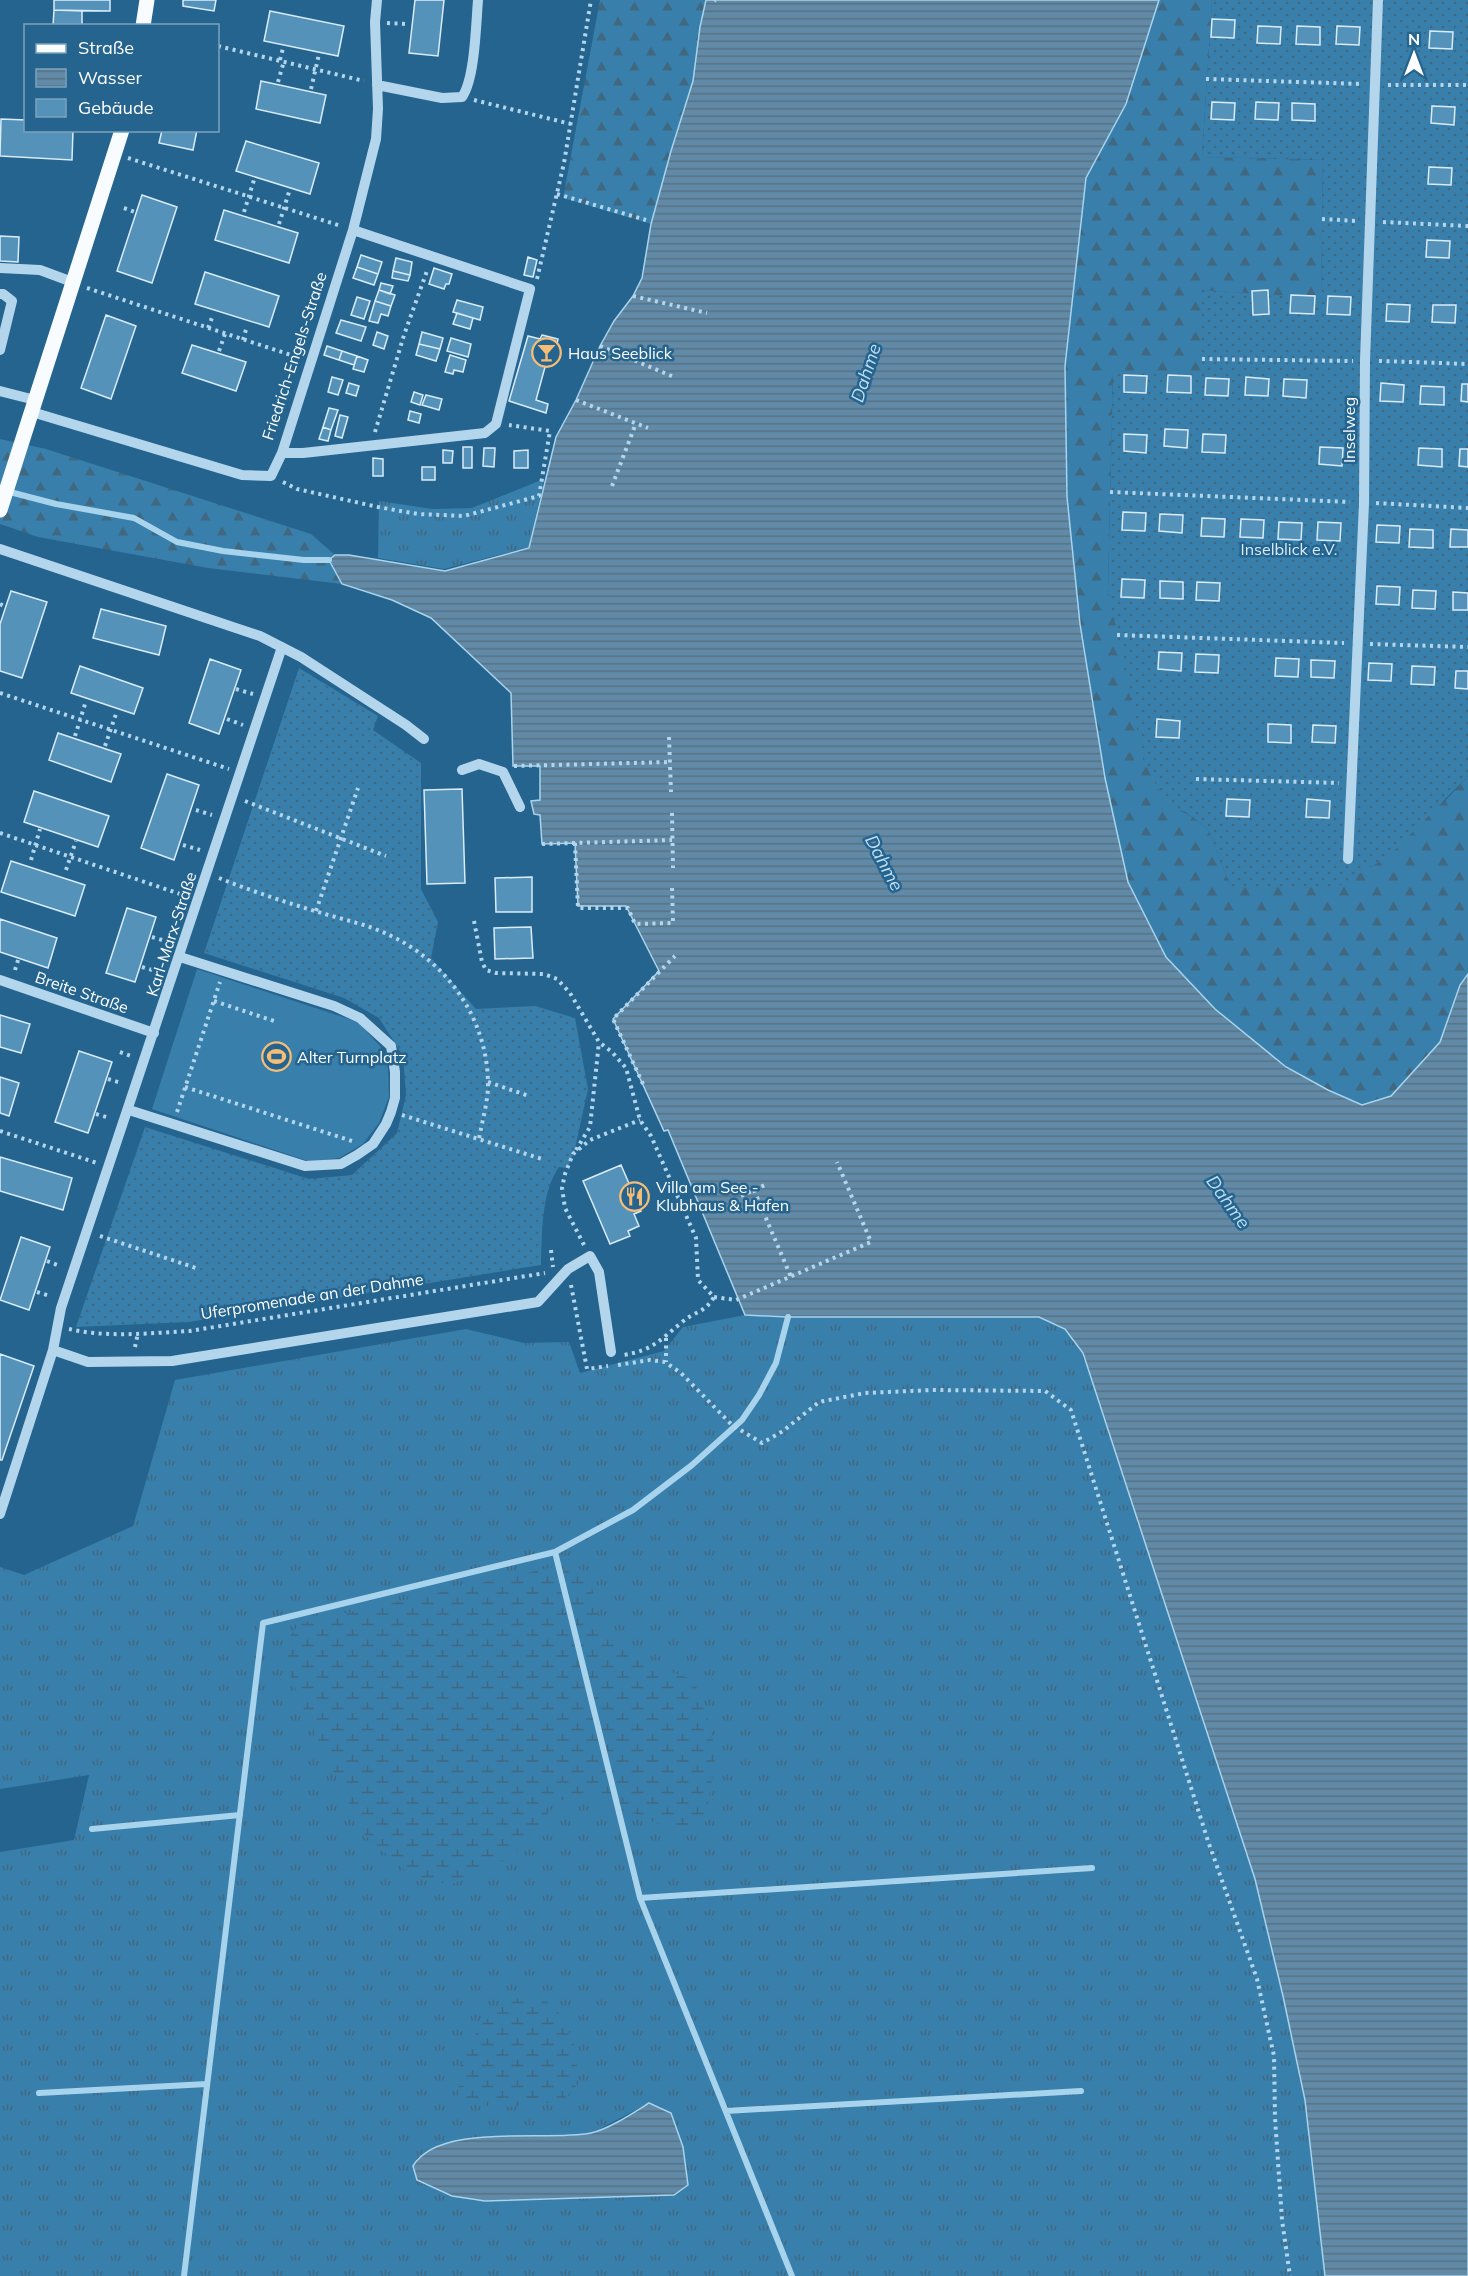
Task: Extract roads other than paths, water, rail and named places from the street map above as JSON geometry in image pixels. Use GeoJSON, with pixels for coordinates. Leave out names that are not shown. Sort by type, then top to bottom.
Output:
{"type":"FeatureCollection","features":[{"type":"Feature","properties":{"kind":"main road"},"geometry":{"type":"LineString","coordinates":[[143,24],[147,0]]}},
{"type":"Feature","properties":{"kind":"main road"},"geometry":{"type":"LineString","coordinates":[[0,510],[75,283],[121,132]]}},
{"type":"Feature","properties":{"kind":"street","name":"Friedrich-Engels-Straße"},"geometry":{"type":"LineString","coordinates":[[34,406],[242,475],[271,476],[282,453],[312,362],[353,230],[376,139],[375,22],[377,0]]}},
{"type":"Feature","properties":{"kind":"street"},"geometry":{"type":"LineString","coordinates":[[377,85],[442,98],[462,98],[470,78],[478,0]]}},
{"type":"Feature","properties":{"kind":"street","name":"Inselweg"},"geometry":{"type":"LineString","coordinates":[[1348,860],[1364,502],[1365,361],[1378,0]]}},
{"type":"Feature","properties":{"kind":"street"},"geometry":{"type":"LineString","coordinates":[[282,453],[303,453],[485,433],[496,424],[530,289],[353,230]]}},
{"type":"Feature","properties":{"kind":"street"},"geometry":{"type":"LineString","coordinates":[[0,268],[40,270],[75,283]]}},
{"type":"Feature","properties":{"kind":"street"},"geometry":{"type":"LineString","coordinates":[[0,294],[12,301],[0,350]]}},
{"type":"Feature","properties":{"kind":"street"},"geometry":{"type":"LineString","coordinates":[[0,391],[34,406]]}},
{"type":"Feature","properties":{"kind":"street"},"geometry":{"type":"LineString","coordinates":[[0,549],[260,636],[301,657],[424,739]]}},
{"type":"Feature","properties":{"kind":"street","name":"Karl-Marx-Straße"},"geometry":{"type":"LineString","coordinates":[[0,1514],[53,1350],[61,1308],[282,647]]}},
{"type":"Feature","properties":{"kind":"street"},"geometry":{"type":"LineString","coordinates":[[462,770],[479,764],[503,772],[520,807]]}},
{"type":"Feature","properties":{"kind":"street"},"geometry":{"type":"LineString","coordinates":[[129,1110],[305,1166],[341,1164],[373,1144],[392,1112],[395,1072],[391,1046],[360,1018],[334,1006],[180,957]]}},
{"type":"Feature","properties":{"kind":"street","name":"Breite Straße"},"geometry":{"type":"LineString","coordinates":[[0,980],[154,1033]]}},
{"type":"Feature","properties":{"kind":"street"},"geometry":{"type":"LineString","coordinates":[[53,1350],[88,1362],[172,1361],[538,1302],[568,1269],[590,1256],[599,1272],[611,1352]]}},
{"type":"Feature","properties":{"kind":"water","name":"Dahme"},"geometry":{"type":"Polygon","coordinates":[[[706,0],[1159,0],[1126,104],[1086,178],[1065,366],[1067,497],[1080,624],[1105,778],[1128,882],[1166,957],[1215,1009],[1286,1067],[1362,1105],[1391,1096],[1440,1042],[1460,985],[1468,974],[1468,2276],[1325,2276],[1305,2100],[1255,1879],[1083,1353],[1065,1329],[1039,1317],[745,1315],[668,1130],[664,1131],[613,1019],[659,971],[626,906],[578,906],[575,843],[542,844],[540,815],[534,814],[531,801],[540,800],[540,766],[513,766],[511,693],[431,618],[392,600],[342,584],[329,560],[335,555],[349,555],[445,571],[529,548],[556,437],[576,400],[600,346],[614,321],[633,296],[642,278],[651,224],[693,81],[706,0]]]}},
{"type":"Feature","properties":{"kind":"water"},"geometry":{"type":"Polygon","coordinates":[[[649,2103],[671,2113],[683,2147],[688,2185],[674,2195],[485,2201],[452,2196],[417,2180],[413,2166],[426,2152],[446,2144],[495,2136],[591,2133],[613,2124],[649,2103]]]}},
{"type":"Feature","properties":{"kind":"waterway"},"geometry":{"type":"LineString","coordinates":[[6,491],[56,504],[134,518],[177,542],[223,551],[304,560],[329,560]]}},
{"type":"Feature","properties":{"kind":"waterway"},"geometry":{"type":"LineString","coordinates":[[184,2276],[263,1623],[555,1552],[633,1510],[692,1465],[742,1420],[776,1363],[788,1317]]}},
{"type":"Feature","properties":{"kind":"waterway"},"geometry":{"type":"LineString","coordinates":[[555,1552],[640,1898],[792,2276]]}},
{"type":"Feature","properties":{"kind":"waterway"},"geometry":{"type":"LineString","coordinates":[[92,1829],[240,1815]]}},
{"type":"Feature","properties":{"kind":"waterway"},"geometry":{"type":"LineString","coordinates":[[640,1898],[1092,1868]]}},
{"type":"Feature","properties":{"kind":"waterway"},"geometry":{"type":"LineString","coordinates":[[39,2093],[207,2084]]}},
{"type":"Feature","properties":{"kind":"waterway"},"geometry":{"type":"LineString","coordinates":[[726,2111],[1081,2091]]}},
{"type":"Feature","properties":{"kind":"place","name":"Haus Seeblick"},"geometry":{"type":"Point","coordinates":[547,353]}},
{"type":"Feature","properties":{"kind":"place","name":"Alter Turnplatz"},"geometry":{"type":"Point","coordinates":[276,1057]}},
{"type":"Feature","properties":{"kind":"place","name":"Villa am See - Klubhaus & Hafen"},"geometry":{"type":"Point","coordinates":[635,1196]}},
{"type":"Feature","properties":{"kind":"park label","name":"Inselblick e.V."},"geometry":{"type":"Point","coordinates":[1289,549]}}]}
